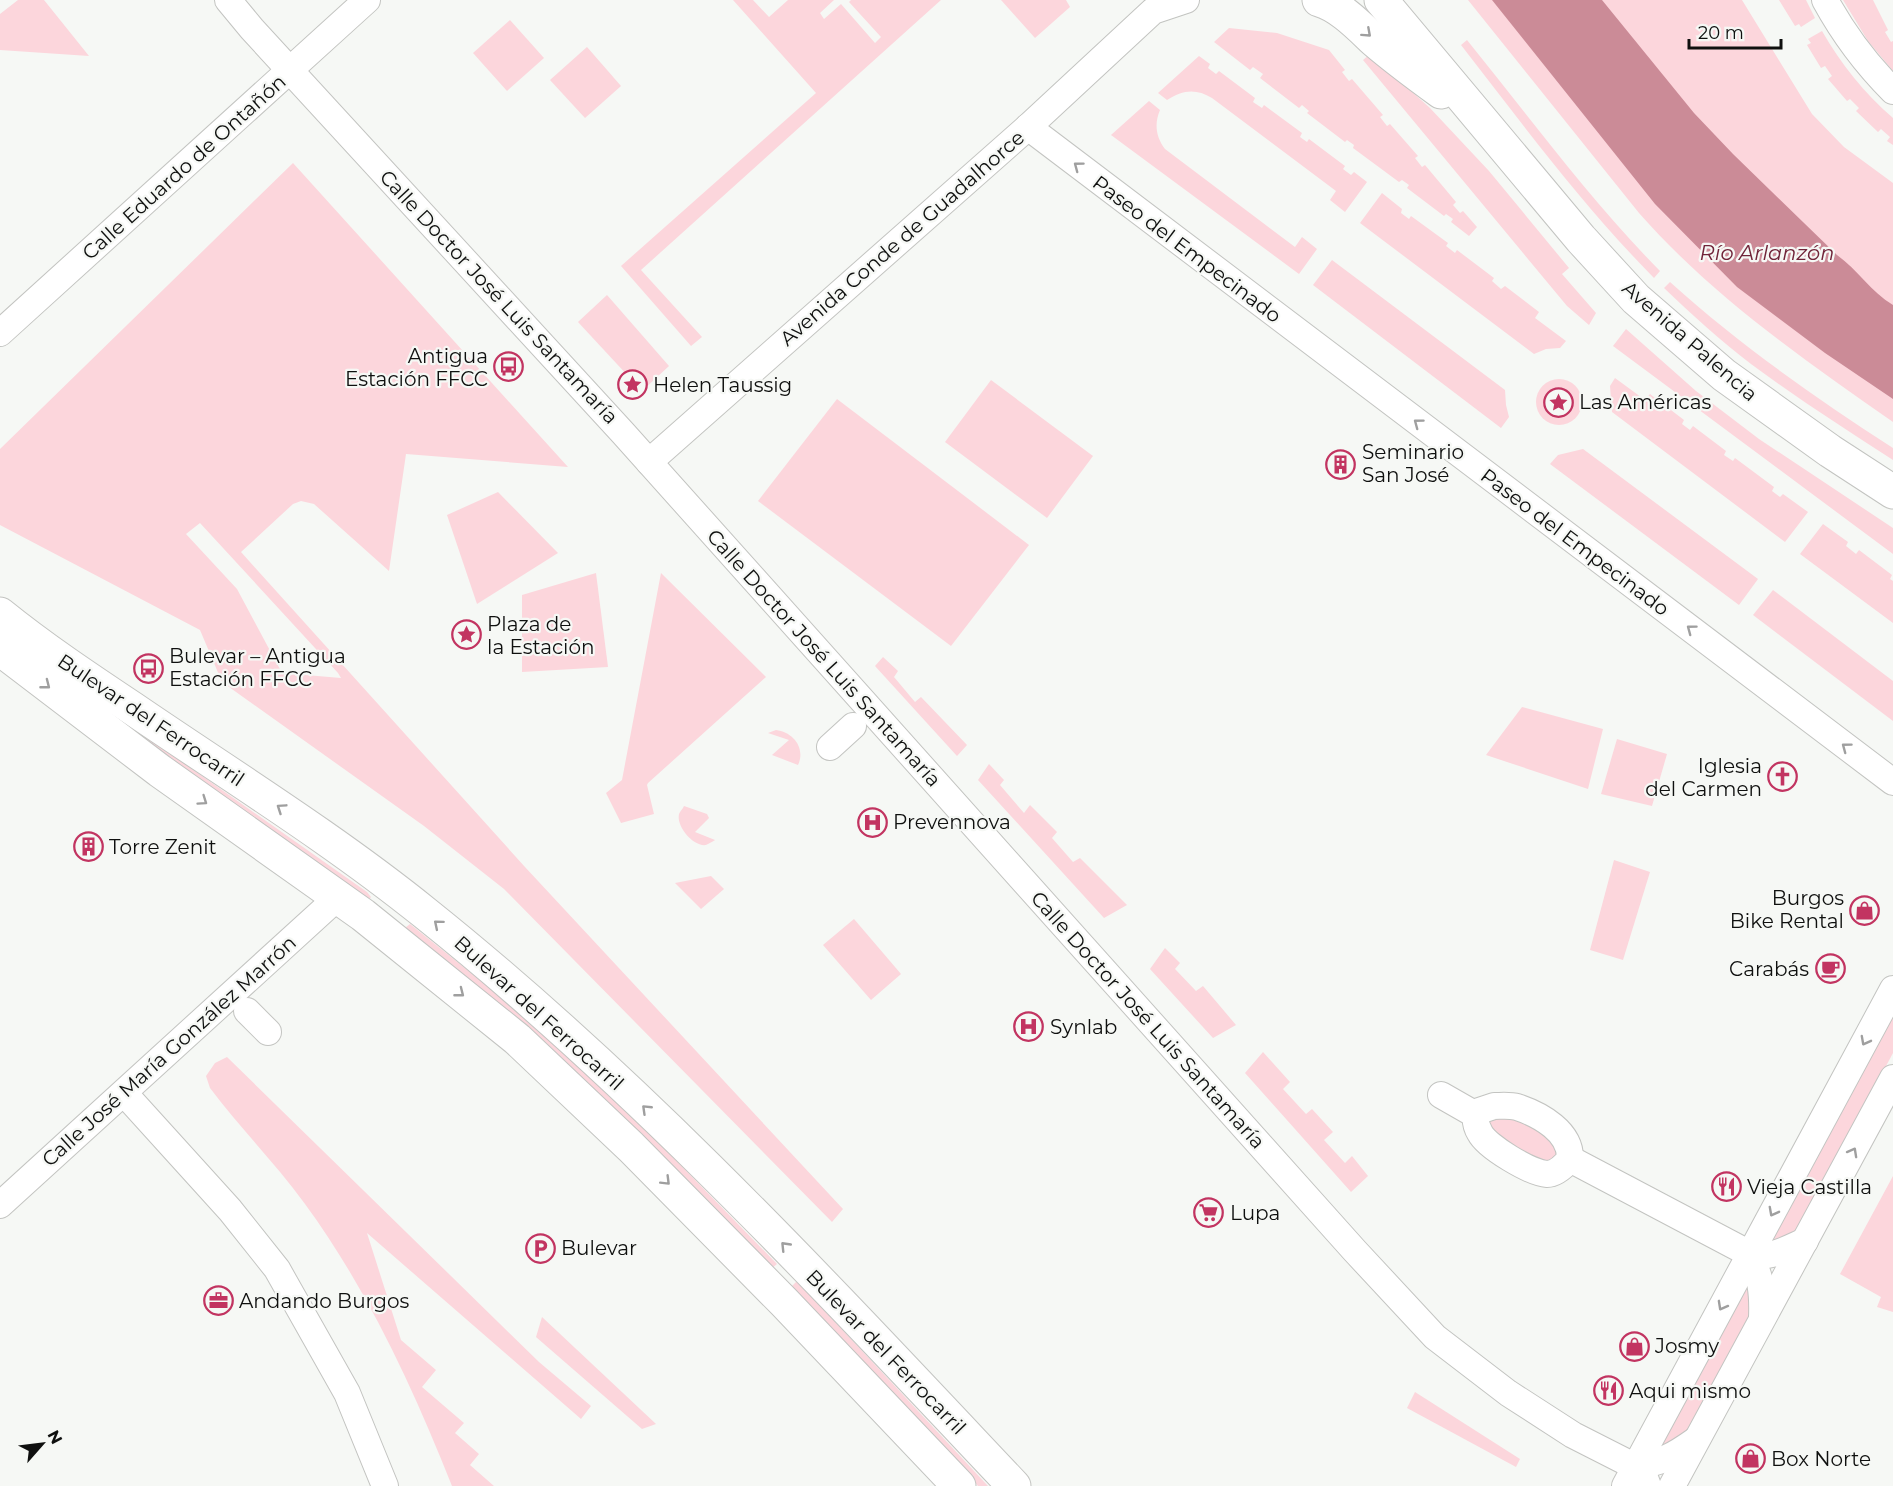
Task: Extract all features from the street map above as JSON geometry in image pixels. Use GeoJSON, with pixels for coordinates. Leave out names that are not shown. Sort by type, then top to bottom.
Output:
{"type":"FeatureCollection","features":[{"type":"Feature","properties":{"kind":"main road","name":"Avenida Palencia"},"geometry":{"type":"LineString","coordinates":[[1319,0],[1328,2],[1493,131]]}},
{"type":"Feature","properties":{"kind":"main road","name":"Avenida Palencia"},"geometry":{"type":"LineString","coordinates":[[1381,0],[1493,131],[1581,239],[1636,299],[1724,375],[1830,451],[1893,492]]}},
{"type":"Feature","properties":{"kind":"main road","name":"Bulevar del Ferrocarril"},"geometry":{"type":"LineString","coordinates":[[0,614],[77,671],[362,865],[423,912],[546,1015],[756,1216],[1014,1486]]}},
{"type":"Feature","properties":{"kind":"main road","name":"Bulevar del Ferrocarril"},"geometry":{"type":"LineString","coordinates":[[0,650],[160,771],[338,897],[494,1019],[631,1147],[784,1302],[959,1486]]}},
{"type":"Feature","properties":{"kind":"street","name":"Calle Doctor José Luis Santamaría"},"geometry":{"type":"LineString","coordinates":[[228,0],[649,462],[1355,1251],[1435,1337],[1509,1393],[1636,1479]]}},
{"type":"Feature","properties":{"kind":"street","name":"Calle Eduardo de Ontañón"},"geometry":{"type":"LineString","coordinates":[[0,333],[367,0]]}},
{"type":"Feature","properties":{"kind":"street"},"geometry":{"type":"LineString","coordinates":[[1155,6],[1186,0]]}},
{"type":"Feature","properties":{"kind":"street"},"geometry":{"type":"LineString","coordinates":[[1825,0],[1845,32],[1880,78],[1893,91]]}},
{"type":"Feature","properties":{"kind":"street","name":"Avenida Conde de Guadalhorce"},"geometry":{"type":"LineString","coordinates":[[649,462],[1028,127],[1155,6]]}},
{"type":"Feature","properties":{"kind":"street","name":"Paseo del Empecinado"},"geometry":{"type":"LineString","coordinates":[[1028,127],[1893,782]]}},
{"type":"Feature","properties":{"kind":"street","name":"Calle Doctor José Luis Santamaría"},"geometry":{"type":"LineString","coordinates":[[830,747],[853,726]]}},
{"type":"Feature","properties":{"kind":"street","name":"Calle José María González Marrón"},"geometry":{"type":"LineString","coordinates":[[0,1205],[338,897]]}},
{"type":"Feature","properties":{"kind":"street"},"geometry":{"type":"LineString","coordinates":[[1636,1479],[1750,1254],[1893,989]]}},
{"type":"Feature","properties":{"kind":"street"},"geometry":{"type":"LineString","coordinates":[[247,1011],[268,1032]]}},
{"type":"Feature","properties":{"kind":"street"},"geometry":{"type":"LineString","coordinates":[[1672,1486],[1893,1078]]}},
{"type":"Feature","properties":{"kind":"street"},"geometry":{"type":"LineString","coordinates":[[124,1093],[223,1202],[277,1269],[347,1393],[385,1486]]}},
{"type":"Feature","properties":{"kind":"street"},"geometry":{"type":"LineString","coordinates":[[1440,1095],[1476,1115],[1480,1133],[1489,1143],[1515,1161],[1546,1174],[1558,1170],[1570,1159],[1570,1147],[1566,1140],[1542,1118],[1515,1107],[1494,1106],[1479,1111],[1476,1115]]}},
{"type":"Feature","properties":{"kind":"street"},"geometry":{"type":"LineString","coordinates":[[1570,1159],[1750,1254],[1761,1257],[1773,1255],[1805,1241]]}},
{"type":"Feature","properties":{"kind":"street"},"geometry":{"type":"LineString","coordinates":[[1750,1254],[1761,1283],[1762,1320]]}},
{"type":"Feature","properties":{"kind":"street"},"geometry":{"type":"LineString","coordinates":[[1636,1479],[1653,1464],[1671,1457],[1697,1440]]}},
{"type":"Feature","properties":{"kind":"shaded area"},"geometry":{"type":"Polygon","coordinates":[[[18,0],[44,0],[89,56],[0,50],[0,14],[18,0]]]}},
{"type":"Feature","properties":{"kind":"shaded area"},"geometry":{"type":"Polygon","coordinates":[[[733,0],[753,0],[769,17],[788,0],[834,0],[820,13],[824,19],[841,4],[875,43],[881,37],[849,2],[851,0],[941,0],[641,270],[702,337],[691,346],[621,266],[816,93],[733,0]]]}},
{"type":"Feature","properties":{"kind":"shaded area"},"geometry":{"type":"Polygon","coordinates":[[[1001,0],[1066,0],[1070,7],[1035,38],[1001,0]]]}},
{"type":"Feature","properties":{"kind":"shaded area"},"geometry":{"type":"Polygon","coordinates":[[[1468,0],[1742,0],[1812,114],[1844,147],[1893,183],[1893,422],[1760,325],[1697,272],[1667,243],[1639,213],[1468,0]]]}},
{"type":"Feature","properties":{"kind":"shaded area"},"geometry":{"type":"Polygon","coordinates":[[[1779,0],[1806,0],[1815,18],[1801,27],[1799,24],[1795,26],[1779,0]]]}},
{"type":"Feature","properties":{"kind":"shaded area"},"geometry":{"type":"Polygon","coordinates":[[[1843,0],[1873,0],[1888,30],[1885,32],[1891,42],[1893,41],[1893,71],[1868,41],[1843,0]]]}},
{"type":"Feature","properties":{"kind":"shaded area"},"geometry":{"type":"Polygon","coordinates":[[[510,20],[544,58],[507,91],[473,53],[510,20]]]}},
{"type":"Feature","properties":{"kind":"shaded area"},"geometry":{"type":"Polygon","coordinates":[[[1229,28],[1277,33],[1329,50],[1345,70],[1342,72],[1349,81],[1352,79],[1383,115],[1380,117],[1387,126],[1390,124],[1418,156],[1415,158],[1422,167],[1425,165],[1456,202],[1453,205],[1460,213],[1463,211],[1477,227],[1469,236],[1451,222],[1453,219],[1446,214],[1444,216],[1407,188],[1409,185],[1402,180],[1399,182],[1353,148],[1354,145],[1347,140],[1345,142],[1307,113],[1309,111],[1302,105],[1299,108],[1260,78],[1263,74],[1253,67],[1250,70],[1214,42],[1229,28]]]}},
{"type":"Feature","properties":{"kind":"shaded area"},"geometry":{"type":"Polygon","coordinates":[[[1822,31],[1854,78],[1893,118],[1893,145],[1887,141],[1890,137],[1881,129],[1878,132],[1856,111],[1859,108],[1850,99],[1847,101],[1828,79],[1832,76],[1825,66],[1821,68],[1807,45],[1811,43],[1808,39],[1822,31]]]}},
{"type":"Feature","properties":{"kind":"shaded area"},"geometry":{"type":"Polygon","coordinates":[[[1467,40],[1609,216],[1660,271],[1654,278],[1578,194],[1531,135],[1461,45],[1467,40]]]}},
{"type":"Feature","properties":{"kind":"shaded area"},"geometry":{"type":"Polygon","coordinates":[[[587,47],[621,86],[585,118],[550,80],[587,47]]]}},
{"type":"Feature","properties":{"kind":"shaded area"},"geometry":{"type":"Polygon","coordinates":[[[1370,54],[1430,108],[1489,171],[1569,268],[1562,274],[1596,313],[1589,325],[1567,306],[1363,60],[1370,54]]]}},
{"type":"Feature","properties":{"kind":"shaded area"},"geometry":{"type":"Polygon","coordinates":[[[1199,56],[1210,64],[1208,68],[1216,74],[1219,71],[1255,98],[1253,102],[1262,108],[1264,105],[1302,133],[1300,137],[1307,142],[1309,139],[1345,166],[1343,169],[1351,175],[1354,172],[1367,182],[1345,212],[1330,200],[1336,191],[1212,98],[1200,93],[1189,92],[1178,94],[1167,100],[1158,93],[1199,56]]]}},
{"type":"Feature","properties":{"kind":"shaded area"},"geometry":{"type":"Polygon","coordinates":[[[1149,101],[1160,110],[1157,130],[1165,149],[1295,247],[1302,237],[1317,249],[1299,274],[1111,135],[1149,101]]]}},
{"type":"Feature","properties":{"kind":"shaded area"},"geometry":{"type":"Polygon","coordinates":[[[293,163],[568,467],[406,454],[389,571],[314,504],[301,501],[293,504],[241,552],[525,867],[843,1209],[832,1222],[504,889],[424,826],[222,682],[200,630],[0,525],[0,449],[293,163]],[[200,523],[186,534],[237,589],[282,673],[341,678],[200,523]]]}},
{"type":"Feature","properties":{"kind":"shaded area"},"geometry":{"type":"Polygon","coordinates":[[[1382,193],[1402,209],[1401,213],[1409,219],[1411,216],[1448,243],[1446,246],[1455,253],[1457,250],[1494,278],[1492,281],[1501,289],[1505,286],[1539,312],[1535,318],[1566,341],[1560,348],[1546,349],[1534,354],[1360,223],[1382,193]]]}},
{"type":"Feature","properties":{"kind":"shaded area"},"geometry":{"type":"Polygon","coordinates":[[[1332,260],[1505,390],[1509,417],[1501,428],[1313,285],[1332,260]]]}},
{"type":"Feature","properties":{"kind":"shaded area"},"geometry":{"type":"Polygon","coordinates":[[[1670,282],[1778,370],[1893,448],[1893,460],[1768,377],[1740,355],[1664,288],[1670,282]]]}},
{"type":"Feature","properties":{"kind":"shaded area"},"geometry":{"type":"Polygon","coordinates":[[[607,295],[669,366],[642,391],[578,322],[607,295]]]}},
{"type":"Feature","properties":{"kind":"shaded area"},"geometry":{"type":"Polygon","coordinates":[[[1626,329],[1696,391],[1759,439],[1893,528],[1893,554],[1613,346],[1626,329]]]}},
{"type":"Feature","properties":{"kind":"shaded area"},"geometry":{"type":"Polygon","coordinates":[[[1615,378],[1645,400],[1650,394],[1684,420],[1682,424],[1690,430],[1693,426],[1726,451],[1724,455],[1733,461],[1735,458],[1774,487],[1772,491],[1780,497],[1783,494],[1808,512],[1785,542],[1612,412],[1610,386],[1615,378]]]}},
{"type":"Feature","properties":{"kind":"shaded area"},"geometry":{"type":"Polygon","coordinates":[[[1559,379],[1575,386],[1582,402],[1575,418],[1559,425],[1543,418],[1536,402],[1543,386],[1559,379]]]}},
{"type":"Feature","properties":{"kind":"shaded area"},"geometry":{"type":"Polygon","coordinates":[[[991,380],[1093,456],[1047,518],[945,442],[991,380]]]}},
{"type":"Feature","properties":{"kind":"shaded area"},"geometry":{"type":"Polygon","coordinates":[[[837,399],[1029,545],[951,646],[758,501],[837,399]]]}},
{"type":"Feature","properties":{"kind":"shaded area"},"geometry":{"type":"Polygon","coordinates":[[[1583,449],[1758,579],[1739,605],[1550,464],[1558,455],[1583,449]]]}},
{"type":"Feature","properties":{"kind":"shaded area"},"geometry":{"type":"Polygon","coordinates":[[[498,492],[558,553],[477,604],[447,515],[498,492]]]}},
{"type":"Feature","properties":{"kind":"shaded area"},"geometry":{"type":"Polygon","coordinates":[[[1823,524],[1848,542],[1846,546],[1856,554],[1859,550],[1892,575],[1890,579],[1893,581],[1893,623],[1800,554],[1823,524]]]}},
{"type":"Feature","properties":{"kind":"shaded area"},"geometry":{"type":"Polygon","coordinates":[[[596,573],[608,667],[522,672],[522,595],[596,573]]]}},
{"type":"Feature","properties":{"kind":"shaded area"},"geometry":{"type":"Polygon","coordinates":[[[661,573],[766,677],[648,783],[654,814],[621,823],[606,793],[622,780],[661,573]]]}},
{"type":"Feature","properties":{"kind":"shaded area"},"geometry":{"type":"Polygon","coordinates":[[[1773,590],[1893,681],[1893,721],[1753,615],[1773,590]]]}},
{"type":"Feature","properties":{"kind":"shaded area"},"geometry":{"type":"Polygon","coordinates":[[[883,657],[898,671],[894,677],[915,702],[921,697],[967,745],[957,756],[875,666],[883,657]]]}},
{"type":"Feature","properties":{"kind":"shaded area"},"geometry":{"type":"Polygon","coordinates":[[[55,676],[367,892],[371,897],[369,900],[55,676]]]}},
{"type":"Feature","properties":{"kind":"shaded area"},"geometry":{"type":"Polygon","coordinates":[[[1522,707],[1603,729],[1588,789],[1486,755],[1522,707]]]}},
{"type":"Feature","properties":{"kind":"shaded area"},"geometry":{"type":"Polygon","coordinates":[[[776,730],[793,737],[799,747],[798,765],[772,755],[789,740],[768,733],[776,730]]]}},
{"type":"Feature","properties":{"kind":"shaded area"},"geometry":{"type":"Polygon","coordinates":[[[1617,739],[1667,754],[1652,806],[1601,794],[1617,739]]]}},
{"type":"Feature","properties":{"kind":"shaded area"},"geometry":{"type":"Polygon","coordinates":[[[989,764],[1004,780],[1000,785],[1024,813],[1030,805],[1057,832],[1052,838],[1073,862],[1080,858],[1127,905],[1104,918],[978,780],[989,764]]]}},
{"type":"Feature","properties":{"kind":"shaded area"},"geometry":{"type":"Polygon","coordinates":[[[684,806],[707,814],[709,818],[695,832],[715,840],[701,845],[687,835],[679,819],[684,806]]]}},
{"type":"Feature","properties":{"kind":"shaded area"},"geometry":{"type":"Polygon","coordinates":[[[1614,860],[1650,872],[1623,960],[1590,950],[1614,860]]]}},
{"type":"Feature","properties":{"kind":"shaded area"},"geometry":{"type":"Polygon","coordinates":[[[711,876],[724,889],[701,909],[675,883],[711,876]]]}},
{"type":"Feature","properties":{"kind":"shaded area"},"geometry":{"type":"Polygon","coordinates":[[[854,919],[901,974],[871,1000],[823,945],[854,919]]]}},
{"type":"Feature","properties":{"kind":"shaded area"},"geometry":{"type":"Polygon","coordinates":[[[410,924],[546,1033],[627,1110],[777,1264],[771,1269],[622,1116],[543,1040],[405,928],[410,924]]]}},
{"type":"Feature","properties":{"kind":"shaded area"},"geometry":{"type":"Polygon","coordinates":[[[1165,948],[1180,963],[1175,969],[1196,991],[1203,986],[1236,1025],[1213,1038],[1150,969],[1165,948]]]}},
{"type":"Feature","properties":{"kind":"shaded area"},"geometry":{"type":"Polygon","coordinates":[[[1893,1009],[1893,1053],[1797,1232],[1769,1246],[1893,1009]]]}},
{"type":"Feature","properties":{"kind":"shaded area"},"geometry":{"type":"Polygon","coordinates":[[[1263,1052],[1290,1082],[1283,1089],[1306,1114],[1312,1109],[1333,1132],[1324,1140],[1345,1163],[1352,1156],[1368,1176],[1351,1192],[1245,1073],[1263,1052]]]}},
{"type":"Feature","properties":{"kind":"shaded area"},"geometry":{"type":"Polygon","coordinates":[[[227,1057],[539,1362],[591,1406],[581,1419],[367,1233],[401,1340],[436,1370],[422,1387],[464,1423],[455,1433],[479,1454],[470,1465],[494,1486],[452,1486],[388,1340],[349,1271],[294,1189],[210,1088],[206,1076],[215,1063],[227,1057]]]}},
{"type":"Feature","properties":{"kind":"shaded area"},"geometry":{"type":"Polygon","coordinates":[[[1488,1115],[1510,1118],[1529,1125],[1546,1136],[1562,1151],[1553,1161],[1543,1161],[1525,1155],[1508,1144],[1486,1123],[1488,1115]]]}},
{"type":"Feature","properties":{"kind":"shaded area"},"geometry":{"type":"Polygon","coordinates":[[[1893,1176],[1893,1312],[1877,1307],[1881,1297],[1840,1274],[1893,1176]]]}},
{"type":"Feature","properties":{"kind":"shaded area"},"geometry":{"type":"Polygon","coordinates":[[[1746,1280],[1750,1301],[1748,1323],[1686,1435],[1651,1453],[1746,1280]]]}},
{"type":"Feature","properties":{"kind":"shaded area"},"geometry":{"type":"Polygon","coordinates":[[[797,1281],[988,1486],[978,1486],[792,1286],[797,1281]]]}},
{"type":"Feature","properties":{"kind":"shaded area"},"geometry":{"type":"Polygon","coordinates":[[[542,1317],[656,1424],[642,1429],[536,1337],[542,1317]]]}},
{"type":"Feature","properties":{"kind":"shaded area"},"geometry":{"type":"Polygon","coordinates":[[[1415,1392],[1520,1459],[1516,1467],[1407,1408],[1415,1392]]]}},
{"type":"Feature","properties":{"kind":"water","name":"Río Arlanzón"},"geometry":{"type":"Polygon","coordinates":[[[1492,0],[1602,0],[1694,113],[1733,154],[1878,294],[1893,305],[1893,399],[1825,353],[1737,287],[1655,204],[1492,0]]]}},
{"type":"Feature","properties":{"kind":"place","name":"Antigua Estación FFCC"},"geometry":{"type":"Point","coordinates":[509,367]}},
{"type":"Feature","properties":{"kind":"place","name":"Helen Taussig"},"geometry":{"type":"Point","coordinates":[632,385]}},
{"type":"Feature","properties":{"kind":"place","name":"Las Américas"},"geometry":{"type":"Point","coordinates":[1558,402]}},
{"type":"Feature","properties":{"kind":"place","name":"Seminario San José"},"geometry":{"type":"Point","coordinates":[1341,464]}},
{"type":"Feature","properties":{"kind":"place","name":"Plaza de la Estación"},"geometry":{"type":"Point","coordinates":[466,635]}},
{"type":"Feature","properties":{"kind":"place","name":"Bulevar – Antigua Estación FFCC"},"geometry":{"type":"Point","coordinates":[148,668]}},
{"type":"Feature","properties":{"kind":"place","name":"Iglesia del Carmen"},"geometry":{"type":"Point","coordinates":[1783,777]}},
{"type":"Feature","properties":{"kind":"place","name":"Prevennova"},"geometry":{"type":"Point","coordinates":[872,822]}},
{"type":"Feature","properties":{"kind":"place","name":"Torre Zenit"},"geometry":{"type":"Point","coordinates":[88,847]}},
{"type":"Feature","properties":{"kind":"place","name":"Burgos Bike Rental"},"geometry":{"type":"Point","coordinates":[1865,910]}},
{"type":"Feature","properties":{"kind":"place","name":"Carabás"},"geometry":{"type":"Point","coordinates":[1830,969]}},
{"type":"Feature","properties":{"kind":"place","name":"Synlab"},"geometry":{"type":"Point","coordinates":[1029,1027]}},
{"type":"Feature","properties":{"kind":"place","name":"Vieja Castilla"},"geometry":{"type":"Point","coordinates":[1726,1187]}},
{"type":"Feature","properties":{"kind":"place","name":"Lupa"},"geometry":{"type":"Point","coordinates":[1209,1213]}},
{"type":"Feature","properties":{"kind":"place","name":"Bulevar"},"geometry":{"type":"Point","coordinates":[540,1248]}},
{"type":"Feature","properties":{"kind":"place","name":"Andando Burgos"},"geometry":{"type":"Point","coordinates":[218,1301]}},
{"type":"Feature","properties":{"kind":"place","name":"Josmy"},"geometry":{"type":"Point","coordinates":[1634,1346]}},
{"type":"Feature","properties":{"kind":"place","name":"Aqui mismo"},"geometry":{"type":"Point","coordinates":[1608,1391]}},
{"type":"Feature","properties":{"kind":"place","name":"Box Norte"},"geometry":{"type":"Point","coordinates":[1750,1459]}}]}
